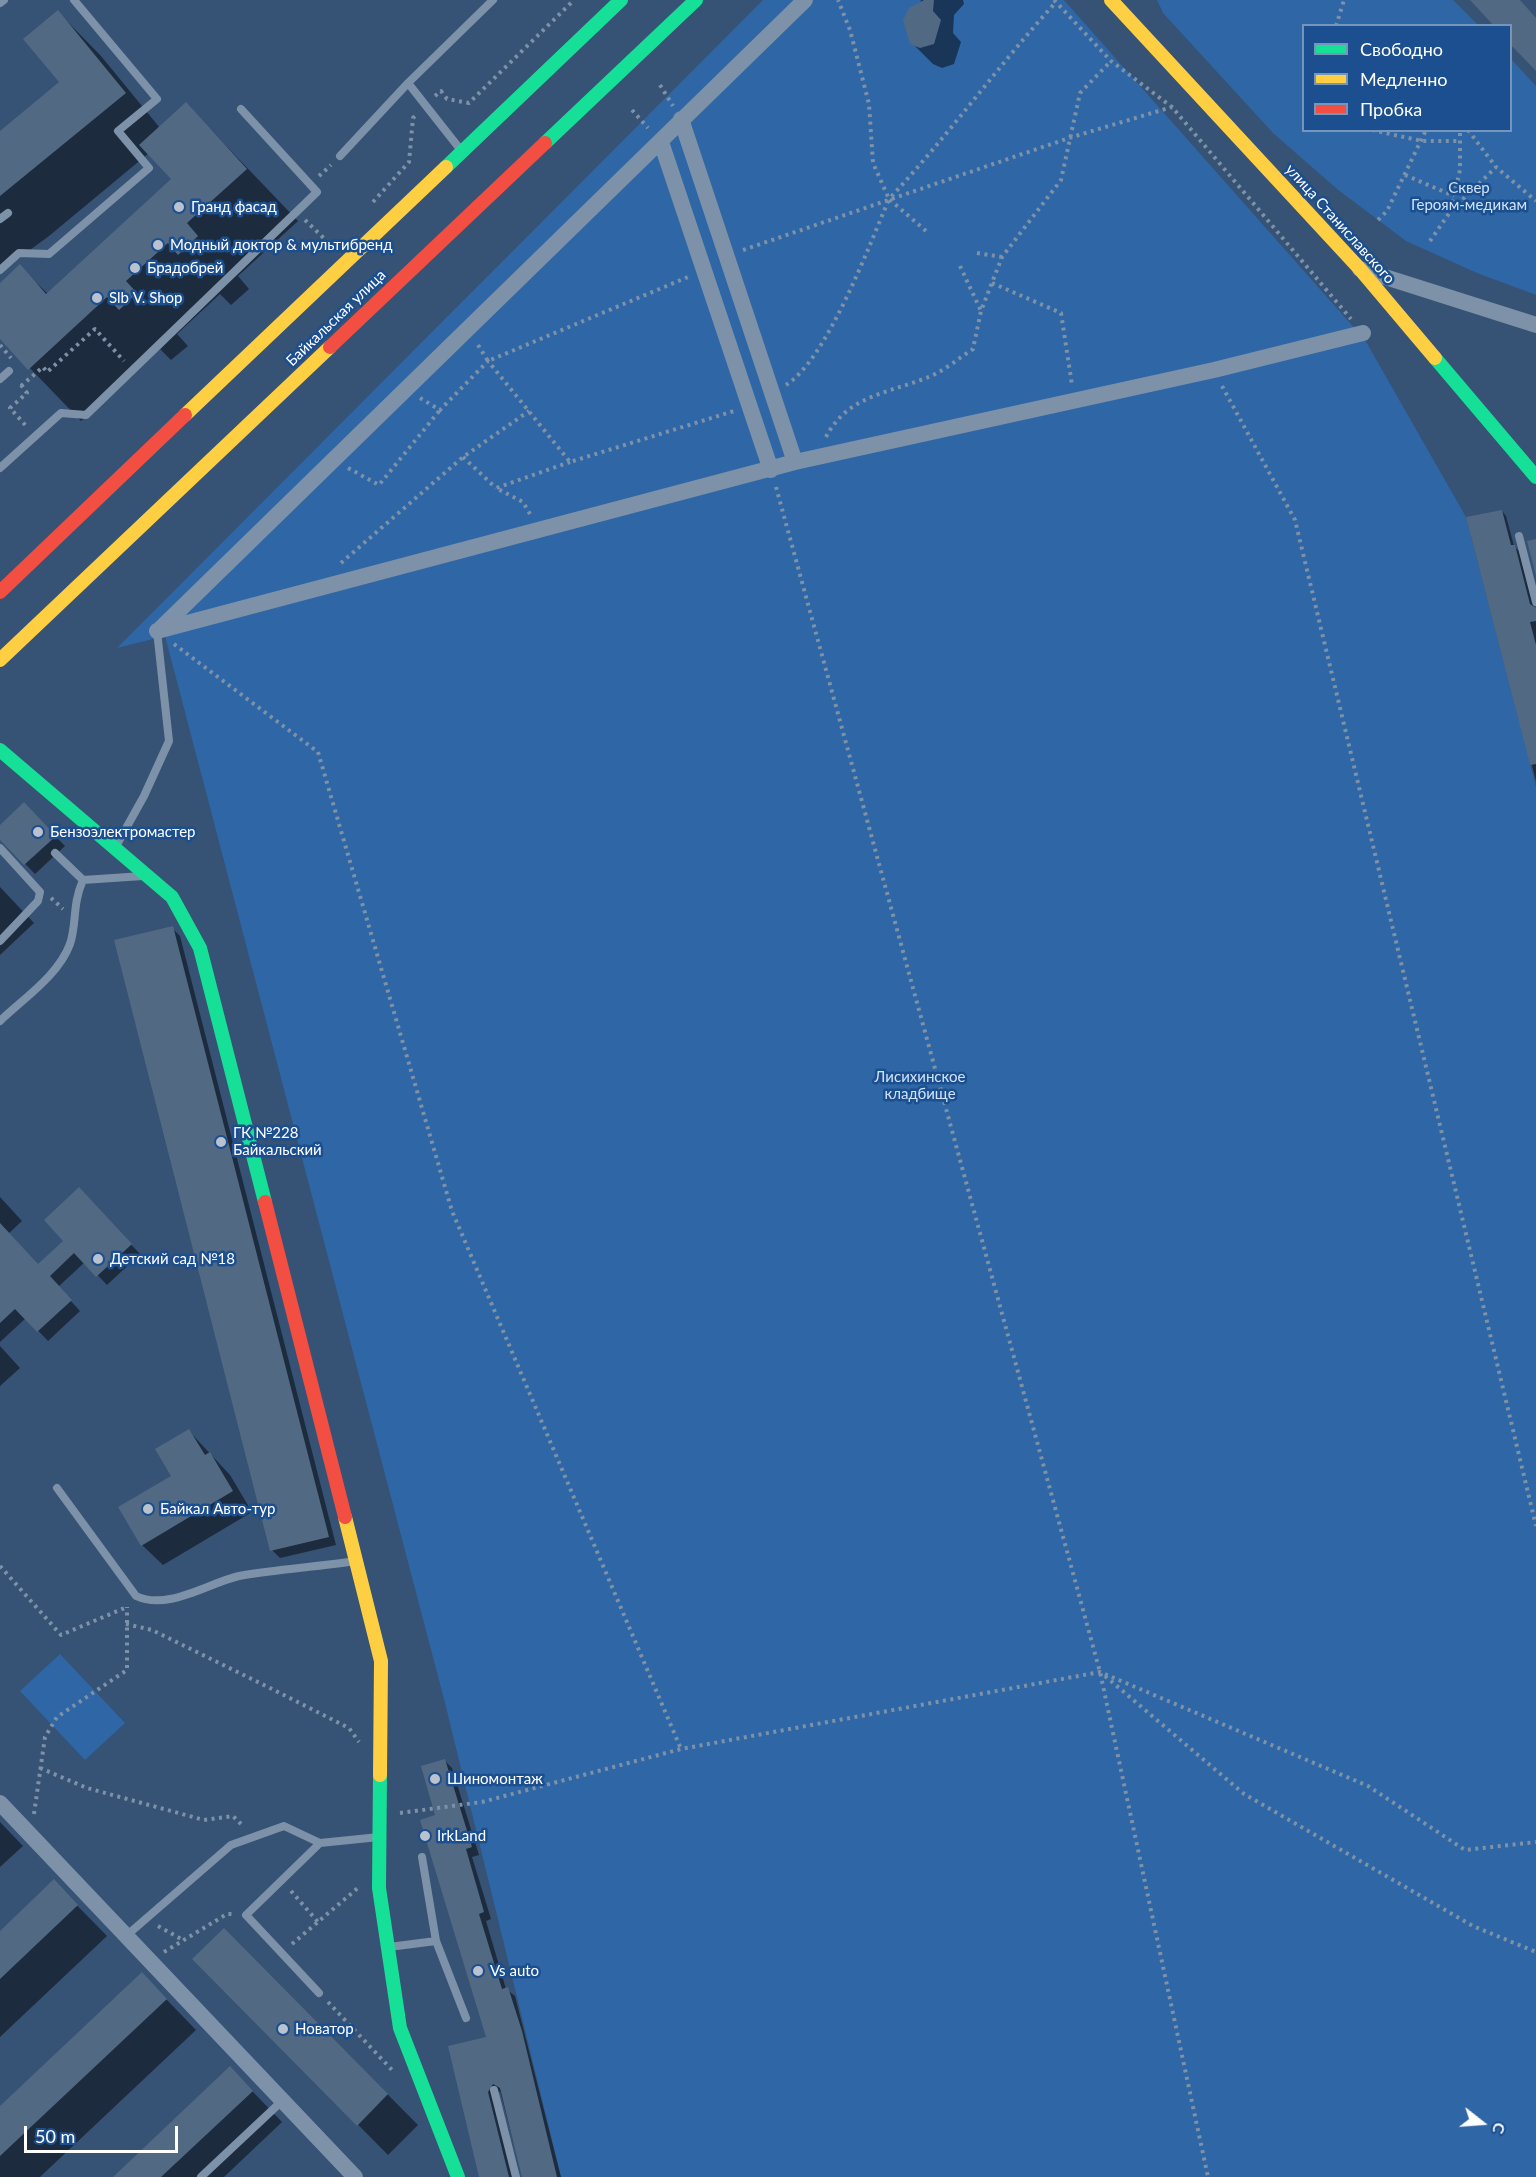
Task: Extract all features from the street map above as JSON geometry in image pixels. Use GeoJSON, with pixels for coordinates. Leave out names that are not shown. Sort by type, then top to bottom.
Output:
{"type":"FeatureCollection","features":[{"type":"Feature","properties":{"kind":"main road"},"geometry":{"type":"LineString","coordinates":[[0,592],[621,0]]}},
{"type":"Feature","properties":{"kind":"main road","name":"Байкальская улица"},"geometry":{"type":"LineString","coordinates":[[0,660],[696,0]]}},
{"type":"Feature","properties":{"kind":"main road","name":"улица Станиславского"},"geometry":{"type":"LineString","coordinates":[[1111,0],[1359,268],[1536,477]]}},
{"type":"Feature","properties":{"kind":"main road"},"geometry":{"type":"LineString","coordinates":[[0,750],[172,897],[200,948],[381,1661],[379,1888],[400,2028],[458,2177]]}},
{"type":"Feature","properties":{"kind":"street"},"geometry":{"type":"LineString","coordinates":[[157,631],[805,0]]}},
{"type":"Feature","properties":{"kind":"street"},"geometry":{"type":"LineString","coordinates":[[681,119],[795,462]]}},
{"type":"Feature","properties":{"kind":"street"},"geometry":{"type":"LineString","coordinates":[[661,142],[771,470]]}},
{"type":"Feature","properties":{"kind":"street"},"geometry":{"type":"LineString","coordinates":[[1359,268],[1536,325]]}},
{"type":"Feature","properties":{"kind":"street"},"geometry":{"type":"LineString","coordinates":[[157,631],[795,462],[1214,370],[1363,333]]}},
{"type":"Feature","properties":{"kind":"street"},"geometry":{"type":"LineString","coordinates":[[0,1803],[355,2177]]}},
{"type":"Feature","properties":{"kind":"lane"},"geometry":{"type":"LineString","coordinates":[[0,3],[4,0]]}},
{"type":"Feature","properties":{"kind":"lane"},"geometry":{"type":"LineString","coordinates":[[0,270],[19,253],[49,254],[149,168],[118,131],[157,99],[74,0]]}},
{"type":"Feature","properties":{"kind":"lane"},"geometry":{"type":"LineString","coordinates":[[340,156],[408,82],[493,0]]}},
{"type":"Feature","properties":{"kind":"lane"},"geometry":{"type":"LineString","coordinates":[[408,82],[462,152]]}},
{"type":"Feature","properties":{"kind":"lane"},"geometry":{"type":"LineString","coordinates":[[0,468],[61,413],[86,415],[317,192],[241,109]]}},
{"type":"Feature","properties":{"kind":"lane"},"geometry":{"type":"LineString","coordinates":[[0,219],[8,213]]}},
{"type":"Feature","properties":{"kind":"lane"},"geometry":{"type":"LineString","coordinates":[[0,379],[9,371]]}},
{"type":"Feature","properties":{"kind":"lane"},"geometry":{"type":"LineString","coordinates":[[1519,536],[1536,602]]}},
{"type":"Feature","properties":{"kind":"lane"},"geometry":{"type":"LineString","coordinates":[[114,849],[144,796],[169,741],[157,631]]}},
{"type":"Feature","properties":{"kind":"lane"},"geometry":{"type":"LineString","coordinates":[[0,848],[39,892],[38,901],[0,941]]}},
{"type":"Feature","properties":{"kind":"lane"},"geometry":{"type":"LineString","coordinates":[[55,853],[83,880],[149,876]]}},
{"type":"Feature","properties":{"kind":"lane"},"geometry":{"type":"LineString","coordinates":[[0,1021],[62,963],[71,942],[75,897],[83,880]]}},
{"type":"Feature","properties":{"kind":"lane"},"geometry":{"type":"LineString","coordinates":[[57,1488],[136,1596],[144,1600],[171,1598],[239,1576],[356,1561]]}},
{"type":"Feature","properties":{"kind":"lane"},"geometry":{"type":"LineString","coordinates":[[126,1936],[231,1845],[284,1826],[320,1844],[379,1837]]}},
{"type":"Feature","properties":{"kind":"lane"},"geometry":{"type":"LineString","coordinates":[[319,1993],[246,1915],[320,1844]]}},
{"type":"Feature","properties":{"kind":"lane"},"geometry":{"type":"LineString","coordinates":[[422,1857],[436,1941],[466,2018]]}},
{"type":"Feature","properties":{"kind":"lane"},"geometry":{"type":"LineString","coordinates":[[388,1947],[436,1941]]}},
{"type":"Feature","properties":{"kind":"lane"},"geometry":{"type":"LineString","coordinates":[[494,2090],[516,2177]]}},
{"type":"Feature","properties":{"kind":"lane"},"geometry":{"type":"LineString","coordinates":[[201,2177],[282,2101]]}},
{"type":"Feature","properties":{"kind":"path"},"geometry":{"type":"LineString","coordinates":[[371,204],[409,162],[413,118],[426,104],[441,91],[447,99],[469,103],[574,0]]}},
{"type":"Feature","properties":{"kind":"path"},"geometry":{"type":"LineString","coordinates":[[838,0],[850,30],[869,104],[873,163],[889,199],[926,231]]}},
{"type":"Feature","properties":{"kind":"path"},"geometry":{"type":"LineString","coordinates":[[1336,24],[1344,0]]}},
{"type":"Feature","properties":{"kind":"path"},"geometry":{"type":"LineString","coordinates":[[772,393],[799,377],[844,305],[889,199],[917,170],[1009,53],[1055,1],[1111,61],[1172,107],[1363,333]]}},
{"type":"Feature","properties":{"kind":"path"},"geometry":{"type":"LineString","coordinates":[[816,457],[835,419],[880,392],[928,378],[974,349],[981,311],[1002,257],[1061,180],[1080,93],[1111,61]]}},
{"type":"Feature","properties":{"kind":"path"},"geometry":{"type":"LineString","coordinates":[[727,255],[1069,138],[1172,107]]}},
{"type":"Feature","properties":{"kind":"path"},"geometry":{"type":"LineString","coordinates":[[1381,132],[1422,141],[1460,141]]}},
{"type":"Feature","properties":{"kind":"path"},"geometry":{"type":"LineString","coordinates":[[1378,220],[1387,211],[1424,132]]}},
{"type":"Feature","properties":{"kind":"path"},"geometry":{"type":"LineString","coordinates":[[1450,212],[1460,170],[1460,132]]}},
{"type":"Feature","properties":{"kind":"path"},"geometry":{"type":"LineString","coordinates":[[1470,132],[1496,167],[1536,201]]}},
{"type":"Feature","properties":{"kind":"path"},"geometry":{"type":"LineString","coordinates":[[310,185],[340,156]]}},
{"type":"Feature","properties":{"kind":"path"},"geometry":{"type":"LineString","coordinates":[[1430,241],[1450,212],[1496,167]]}},
{"type":"Feature","properties":{"kind":"path"},"geometry":{"type":"LineString","coordinates":[[1405,175],[1454,196]]}},
{"type":"Feature","properties":{"kind":"path"},"geometry":{"type":"LineString","coordinates":[[296,212],[333,247]]}},
{"type":"Feature","properties":{"kind":"path"},"geometry":{"type":"LineString","coordinates":[[324,255],[340,238]]}},
{"type":"Feature","properties":{"kind":"path"},"geometry":{"type":"LineString","coordinates":[[977,253],[1002,257]]}},
{"type":"Feature","properties":{"kind":"path"},"geometry":{"type":"LineString","coordinates":[[960,266],[981,311]]}},
{"type":"Feature","properties":{"kind":"path"},"geometry":{"type":"LineString","coordinates":[[333,460],[378,484],[440,410],[488,361],[704,270]]}},
{"type":"Feature","properties":{"kind":"path"},"geometry":{"type":"LineString","coordinates":[[992,283],[1061,312],[1074,401]]}},
{"type":"Feature","properties":{"kind":"path"},"geometry":{"type":"LineString","coordinates":[[21,386],[43,367],[47,372],[95,329],[132,370]]}},
{"type":"Feature","properties":{"kind":"path"},"geometry":{"type":"LineString","coordinates":[[467,330],[488,361],[570,462]]}},
{"type":"Feature","properties":{"kind":"path"},"geometry":{"type":"LineString","coordinates":[[1214,370],[1295,520],[1536,1526]]}},
{"type":"Feature","properties":{"kind":"path"},"geometry":{"type":"LineString","coordinates":[[9,371],[27,393],[10,408],[35,437]]}},
{"type":"Feature","properties":{"kind":"path"},"geometry":{"type":"LineString","coordinates":[[406,389],[440,410]]}},
{"type":"Feature","properties":{"kind":"path"},"geometry":{"type":"LineString","coordinates":[[496,488],[570,462],[750,406]]}},
{"type":"Feature","properties":{"kind":"path"},"geometry":{"type":"LineString","coordinates":[[333,570],[463,457],[529,411]]}},
{"type":"Feature","properties":{"kind":"path"},"geometry":{"type":"LineString","coordinates":[[463,457],[496,488],[523,502],[541,531]]}},
{"type":"Feature","properties":{"kind":"path"},"geometry":{"type":"LineString","coordinates":[[771,470],[1100,1672],[1208,2177]]}},
{"type":"Feature","properties":{"kind":"path"},"geometry":{"type":"LineString","coordinates":[[157,631],[318,752],[452,1211],[681,1749]]}},
{"type":"Feature","properties":{"kind":"path"},"geometry":{"type":"LineString","coordinates":[[0,1566],[61,1635],[144,1600]]}},
{"type":"Feature","properties":{"kind":"path"},"geometry":{"type":"LineString","coordinates":[[30,1835],[45,1737],[57,1717],[127,1670],[127,1607]]}},
{"type":"Feature","properties":{"kind":"path"},"geometry":{"type":"LineString","coordinates":[[126,1624],[153,1630],[349,1728],[361,1745]]}},
{"type":"Feature","properties":{"kind":"path"},"geometry":{"type":"LineString","coordinates":[[1100,1672],[1244,1794],[1473,1926],[1536,1952]]}},
{"type":"Feature","properties":{"kind":"path"},"geometry":{"type":"LineString","coordinates":[[379,1815],[482,1802],[681,1749],[1100,1672],[1368,1786],[1465,1850],[1536,1842]]}},
{"type":"Feature","properties":{"kind":"path"},"geometry":{"type":"LineString","coordinates":[[40,1768],[87,1788],[204,1820],[232,1816],[254,1837]]}},
{"type":"Feature","properties":{"kind":"path"},"geometry":{"type":"LineString","coordinates":[[281,1881],[318,1922]]}},
{"type":"Feature","properties":{"kind":"path"},"geometry":{"type":"LineString","coordinates":[[282,1953],[361,1885]]}},
{"type":"Feature","properties":{"kind":"path"},"geometry":{"type":"LineString","coordinates":[[149,1960],[227,1914],[246,1915]]}},
{"type":"Feature","properties":{"kind":"path"},"geometry":{"type":"LineString","coordinates":[[145,1919],[184,1940]]}},
{"type":"Feature","properties":{"kind":"path"},"geometry":{"type":"LineString","coordinates":[[319,1993],[396,2074],[420,2078]]}},
{"type":"Feature","properties":{"kind":"green space","name":"Лисихинское кладбище"},"geometry":{"type":"Polygon","coordinates":[[[763,0],[1064,0],[1365,340],[1466,517],[1536,787],[1536,2177],[561,2177],[445,1703],[165,636],[117,648],[763,0]]]}},
{"type":"Feature","properties":{"kind":"green space","name":"Сквер Героям-медикам"},"geometry":{"type":"Polygon","coordinates":[[[1157,0],[1453,0],[1477,24],[1302,24],[1302,132],[1512,132],[1512,60],[1536,86],[1536,295],[1477,273],[1406,241],[1337,189],[1273,133],[1163,13],[1157,0]]]}},
{"type":"Feature","properties":{"kind":"green space"},"geometry":{"type":"Polygon","coordinates":[[[60,1654],[125,1723],[85,1760],[20,1691],[60,1654]]]}},
{"type":"Feature","properties":{"kind":"building"},"geometry":{"type":"Polygon","coordinates":[[[924,0],[934,0],[933,11],[941,20],[934,44],[920,48],[910,44],[903,20],[909,8],[924,0]]]}},
{"type":"Feature","properties":{"kind":"building"},"geometry":{"type":"Polygon","coordinates":[[[1470,0],[1520,0],[1536,18],[1536,71],[1512,46],[1512,24],[1492,24],[1470,0]]]}},
{"type":"Feature","properties":{"kind":"building"},"geometry":{"type":"Polygon","coordinates":[[[58,10],[126,93],[0,196],[0,131],[59,82],[23,39],[58,10]]]}},
{"type":"Feature","properties":{"kind":"building"},"geometry":{"type":"Polygon","coordinates":[[[186,102],[247,169],[187,223],[198,236],[178,255],[168,243],[126,281],[137,293],[119,310],[107,297],[28,370],[0,339],[0,283],[20,264],[46,294],[171,179],[139,145],[186,102]]]}},
{"type":"Feature","properties":{"kind":"building"},"geometry":{"type":"Polygon","coordinates":[[[1502,510],[1511,545],[1515,545],[1530,604],[1536,608],[1536,621],[1530,622],[1536,645],[1536,764],[1530,765],[1466,517],[1502,510]]]}},
{"type":"Feature","properties":{"kind":"building"},"geometry":{"type":"Polygon","coordinates":[[[1536,539],[1536,576],[1527,541],[1536,539]]]}},
{"type":"Feature","properties":{"kind":"building"},"geometry":{"type":"Polygon","coordinates":[[[24,802],[56,836],[24,865],[0,840],[0,825],[24,802]]]}},
{"type":"Feature","properties":{"kind":"building"},"geometry":{"type":"Polygon","coordinates":[[[173,926],[329,1537],[270,1551],[114,940],[173,926]]]}},
{"type":"Feature","properties":{"kind":"building","name":"Детский сад №18"},"geometry":{"type":"Polygon","coordinates":[[[79,1187],[132,1244],[96,1277],[74,1253],[50,1276],[72,1300],[37,1332],[15,1309],[0,1323],[0,1223],[38,1264],[63,1241],[44,1220],[79,1187]]]}},
{"type":"Feature","properties":{"kind":"building"},"geometry":{"type":"Polygon","coordinates":[[[189,1429],[205,1455],[210,1452],[233,1491],[141,1546],[118,1507],[171,1476],[155,1449],[189,1429]]]}},
{"type":"Feature","properties":{"kind":"building"},"geometry":{"type":"Polygon","coordinates":[[[445,1759],[472,1847],[466,1849],[484,1912],[479,1914],[502,1989],[508,1987],[522,2031],[557,2177],[522,2177],[500,2088],[493,2084],[488,2092],[509,2177],[479,2177],[448,2046],[486,2037],[420,1820],[435,1815],[421,1766],[445,1759]]]}},
{"type":"Feature","properties":{"kind":"building"},"geometry":{"type":"Polygon","coordinates":[[[54,1879],[78,1905],[0,1979],[0,1931],[54,1879]]]}},
{"type":"Feature","properties":{"kind":"building"},"geometry":{"type":"Polygon","coordinates":[[[224,1928],[388,2094],[357,2126],[192,1959],[224,1928]]]}},
{"type":"Feature","properties":{"kind":"building"},"geometry":{"type":"Polygon","coordinates":[[[142,1972],[167,1999],[0,2156],[0,2106],[142,1972]]]}},
{"type":"Feature","properties":{"kind":"building"},"geometry":{"type":"Polygon","coordinates":[[[230,2066],[253,2091],[161,2177],[113,2177],[230,2066]]]}},
{"type":"Feature","properties":{"kind":"traffic: fast"},"geometry":{"type":"LineString","coordinates":[[446,167],[621,0]]}},
{"type":"Feature","properties":{"kind":"traffic: fast"},"geometry":{"type":"LineString","coordinates":[[545,143],[696,0]]}},
{"type":"Feature","properties":{"kind":"traffic: fast"},"geometry":{"type":"LineString","coordinates":[[1435,358],[1536,477]]}},
{"type":"Feature","properties":{"kind":"traffic: fast"},"geometry":{"type":"LineString","coordinates":[[0,750],[172,897],[200,948],[265,1202]]}},
{"type":"Feature","properties":{"kind":"traffic: fast"},"geometry":{"type":"LineString","coordinates":[[380,1775],[379,1888],[400,2028],[458,2177]]}},
{"type":"Feature","properties":{"kind":"traffic: slow"},"geometry":{"type":"LineString","coordinates":[[1111,0],[1359,268],[1435,358]]}},
{"type":"Feature","properties":{"kind":"traffic: slow"},"geometry":{"type":"LineString","coordinates":[[185,415],[446,167]]}},
{"type":"Feature","properties":{"kind":"traffic: slow"},"geometry":{"type":"LineString","coordinates":[[0,660],[330,347]]}},
{"type":"Feature","properties":{"kind":"traffic: slow"},"geometry":{"type":"LineString","coordinates":[[345,1517],[381,1661],[380,1775]]}},
{"type":"Feature","properties":{"kind":"traffic: jam"},"geometry":{"type":"LineString","coordinates":[[330,347],[545,143]]}},
{"type":"Feature","properties":{"kind":"traffic: jam"},"geometry":{"type":"LineString","coordinates":[[0,592],[185,415]]}},
{"type":"Feature","properties":{"kind":"traffic: jam"},"geometry":{"type":"LineString","coordinates":[[265,1202],[345,1517]]}},
{"type":"Feature","properties":{"kind":"place","name":"Гранд фасад"},"geometry":{"type":"Point","coordinates":[179,207]}},
{"type":"Feature","properties":{"kind":"place","name":"Модный доктор & мультибренд"},"geometry":{"type":"Point","coordinates":[158,245]}},
{"type":"Feature","properties":{"kind":"place","name":"Брадобрей"},"geometry":{"type":"Point","coordinates":[135,268]}},
{"type":"Feature","properties":{"kind":"place","name":"Slb V. Shop"},"geometry":{"type":"Point","coordinates":[97,298]}},
{"type":"Feature","properties":{"kind":"place","name":"Бензоэлектромастер"},"geometry":{"type":"Point","coordinates":[38,832]}},
{"type":"Feature","properties":{"kind":"place","name":"ГК №228 Байкальский"},"geometry":{"type":"Point","coordinates":[221,1142]}},
{"type":"Feature","properties":{"kind":"place","name":"Детский сад №18"},"geometry":{"type":"Point","coordinates":[98,1259]}},
{"type":"Feature","properties":{"kind":"place","name":"Байкал Авто-тур"},"geometry":{"type":"Point","coordinates":[148,1509]}},
{"type":"Feature","properties":{"kind":"place","name":"Шиномонтаж"},"geometry":{"type":"Point","coordinates":[435,1779]}},
{"type":"Feature","properties":{"kind":"place","name":"IrkLand"},"geometry":{"type":"Point","coordinates":[425,1836]}},
{"type":"Feature","properties":{"kind":"place","name":"Vs auto"},"geometry":{"type":"Point","coordinates":[478,1971]}},
{"type":"Feature","properties":{"kind":"place","name":"Новатор"},"geometry":{"type":"Point","coordinates":[283,2029]}}]}
